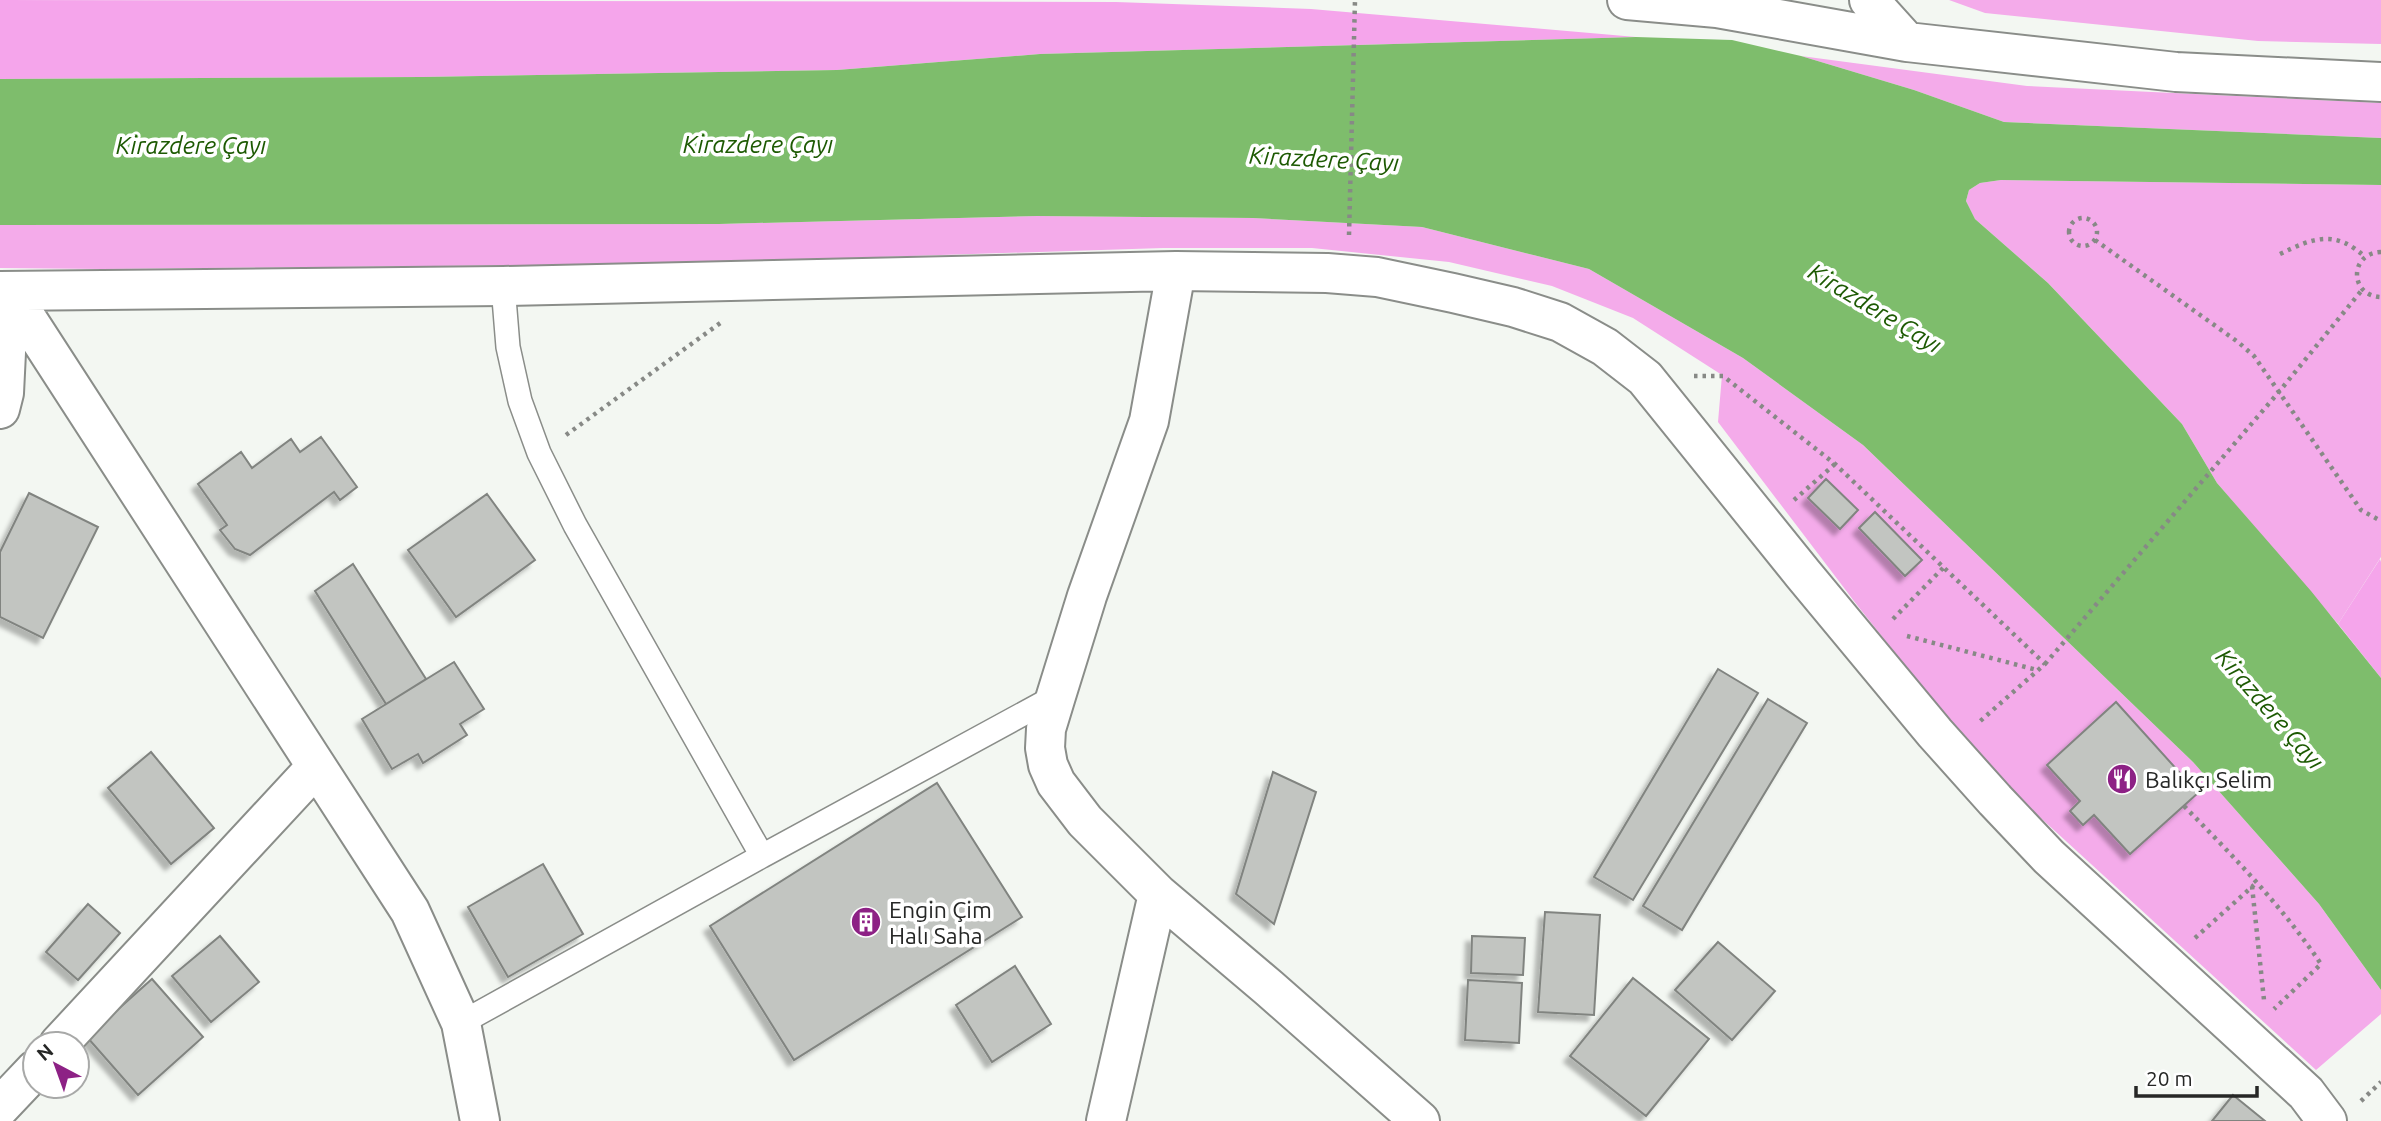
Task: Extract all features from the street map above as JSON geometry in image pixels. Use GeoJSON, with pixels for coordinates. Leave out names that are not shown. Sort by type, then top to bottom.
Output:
{"type":"FeatureCollection","features":[{"type":"Feature","properties":{"kind":"street"},"geometry":{"type":"LineString","coordinates":[[1627,0],[1717,8],[1907,42],[2176,72],[2381,82]]}},
{"type":"Feature","properties":{"kind":"street"},"geometry":{"type":"LineString","coordinates":[[1869,0],[1907,42]]}},
{"type":"Feature","properties":{"kind":"street"},"geometry":{"type":"LineString","coordinates":[[1176,271],[1149,421],[1087,596],[1046,729],[1048,765],[1056,783],[1085,821],[1158,894],[1420,1121]]}},
{"type":"Feature","properties":{"kind":"street"},"geometry":{"type":"LineString","coordinates":[[5,291],[503,286],[1176,271],[1377,277],[1513,307],[1560,322],[1605,347],[1645,378],[1873,639],[1949,749],[2049,857],[2166,964],[2255,1027],[2328,1121]]}},
{"type":"Feature","properties":{"kind":"street"},"geometry":{"type":"LineString","coordinates":[[0,409],[4,393],[5,291]]}},
{"type":"Feature","properties":{"kind":"street"},"geometry":{"type":"LineString","coordinates":[[5,291],[410,911],[461,1023],[480,1121]]}},
{"type":"Feature","properties":{"kind":"street"},"geometry":{"type":"LineString","coordinates":[[72,1030],[316,767]]}},
{"type":"Feature","properties":{"kind":"street"},"geometry":{"type":"LineString","coordinates":[[1106,1121],[1158,894]]}},
{"type":"Feature","properties":{"kind":"street"},"geometry":{"type":"LineString","coordinates":[[0,1107],[21,1085]]}},
{"type":"Feature","properties":{"kind":"lane"},"geometry":{"type":"LineString","coordinates":[[503,286],[508,347],[520,401],[539,453],[575,525],[762,856]]}},
{"type":"Feature","properties":{"kind":"lane"},"geometry":{"type":"LineString","coordinates":[[461,1023],[1056,695]]}},
{"type":"Feature","properties":{"kind":"path"},"geometry":{"type":"LineString","coordinates":[[1349,275],[1355,0]]}},
{"type":"Feature","properties":{"kind":"path"},"geometry":{"type":"LineString","coordinates":[[2082,217],[2091,219],[2098,231],[2095,240],[2087,246],[2074,243],[2069,234],[2073,221],[2082,217]]}},
{"type":"Feature","properties":{"kind":"path"},"geometry":{"type":"LineString","coordinates":[[2280,254],[2303,242],[2322,237],[2353,246],[2365,257]]}},
{"type":"Feature","properties":{"kind":"path"},"geometry":{"type":"LineString","coordinates":[[2095,240],[2238,342],[2267,372],[2278,393],[2361,510],[2381,521]]}},
{"type":"Feature","properties":{"kind":"path"},"geometry":{"type":"LineString","coordinates":[[2381,253],[2365,257],[2357,270],[2358,284],[2362,290],[2368,295],[2381,297]]}},
{"type":"Feature","properties":{"kind":"path"},"geometry":{"type":"LineString","coordinates":[[1949,749],[2045,664],[2278,393],[2362,290]]}},
{"type":"Feature","properties":{"kind":"path"},"geometry":{"type":"LineString","coordinates":[[539,453],[726,319]]}},
{"type":"Feature","properties":{"kind":"path"},"geometry":{"type":"LineString","coordinates":[[1645,378],[1723,376],[1835,464],[2045,664]]}},
{"type":"Feature","properties":{"kind":"path"},"geometry":{"type":"LineString","coordinates":[[1784,509],[1835,464]]}},
{"type":"Feature","properties":{"kind":"path"},"geometry":{"type":"LineString","coordinates":[[1873,639],[1944,568]]}},
{"type":"Feature","properties":{"kind":"path"},"geometry":{"type":"LineString","coordinates":[[1873,639],[2038,670]]}},
{"type":"Feature","properties":{"kind":"path"},"geometry":{"type":"LineString","coordinates":[[2185,806],[2258,882],[2322,964],[2255,1027]]}},
{"type":"Feature","properties":{"kind":"path"},"geometry":{"type":"LineString","coordinates":[[2166,964],[2258,882]]}},
{"type":"Feature","properties":{"kind":"path"},"geometry":{"type":"LineString","coordinates":[[2252,886],[2255,1027]]}},
{"type":"Feature","properties":{"kind":"shaded area"},"geometry":{"type":"Polygon","coordinates":[[[0,0],[1116,2],[1311,9],[1636,37],[1040,54],[837,70],[423,77],[0,79],[0,0]]]}},
{"type":"Feature","properties":{"kind":"shaded area"},"geometry":{"type":"Polygon","coordinates":[[[1949,0],[2381,0],[2381,44],[2258,41],[1985,13],[1949,0]]]}},
{"type":"Feature","properties":{"kind":"shaded area"},"geometry":{"type":"Polygon","coordinates":[[[1801,56],[2027,86],[2381,103],[2381,138],[2004,122],[1914,90],[1801,56]]]}},
{"type":"Feature","properties":{"kind":"shaded area"},"geometry":{"type":"Polygon","coordinates":[[[2001,180],[2381,185],[2381,557],[2338,624],[2217,483],[2182,424],[2048,283],[1975,219],[1966,201],[1969,190],[1980,183],[2001,180]]]}},
{"type":"Feature","properties":{"kind":"shaded area"},"geometry":{"type":"Polygon","coordinates":[[[1037,216],[1253,218],[1422,227],[1589,269],[1743,358],[1863,445],[2193,762],[2319,904],[2381,990],[2381,1014],[2316,1070],[2020,799],[1957,731],[1718,422],[1722,375],[1633,318],[1552,286],[1449,262],[1312,248],[1163,248],[656,264],[0,268],[0,225],[719,224],[1037,216]]]}},
{"type":"Feature","properties":{"kind":"shaded area"},"geometry":{"type":"Polygon","coordinates":[[[2380,559],[2381,562],[2381,678],[2338,624],[2380,559]]]}},
{"type":"Feature","properties":{"kind":"water","name":"Kirazdere Çayı"},"geometry":{"type":"Polygon","coordinates":[[[1636,37],[1732,40],[1801,56],[1914,90],[2004,122],[2381,138],[2381,185],[2001,180],[1980,183],[1969,190],[1966,201],[1975,219],[2048,283],[2182,424],[2217,483],[2311,591],[2381,678],[2381,990],[2319,904],[2193,762],[1863,445],[1743,358],[1589,269],[1422,227],[1253,218],[1037,216],[719,224],[0,225],[0,79],[423,77],[837,70],[1040,54],[1636,37]]]}},
{"type":"Feature","properties":{"kind":"building"},"geometry":{"type":"Polygon","coordinates":[[[321,437],[357,487],[340,500],[334,492],[250,555],[235,549],[220,530],[227,525],[198,484],[241,452],[252,468],[291,439],[300,452],[321,437]]]}},
{"type":"Feature","properties":{"kind":"building"},"geometry":{"type":"Polygon","coordinates":[[[1826,479],[1858,510],[1840,529],[1808,498],[1826,479]]]}},
{"type":"Feature","properties":{"kind":"building"},"geometry":{"type":"Polygon","coordinates":[[[29,493],[98,527],[43,638],[0,617],[0,552],[29,493]]]}},
{"type":"Feature","properties":{"kind":"building"},"geometry":{"type":"Polygon","coordinates":[[[487,494],[535,560],[456,617],[408,550],[487,494]]]}},
{"type":"Feature","properties":{"kind":"building"},"geometry":{"type":"Polygon","coordinates":[[[1875,512],[1922,560],[1905,576],[1859,528],[1875,512]]]}},
{"type":"Feature","properties":{"kind":"building"},"geometry":{"type":"Polygon","coordinates":[[[353,564],[426,679],[386,704],[315,591],[353,564]]]}},
{"type":"Feature","properties":{"kind":"building"},"geometry":{"type":"Polygon","coordinates":[[[454,662],[484,709],[460,724],[467,735],[423,763],[418,754],[392,769],[362,719],[454,662]]]}},
{"type":"Feature","properties":{"kind":"building"},"geometry":{"type":"Polygon","coordinates":[[[1718,669],[1758,693],[1633,900],[1594,877],[1718,669]]]}},
{"type":"Feature","properties":{"kind":"building"},"geometry":{"type":"Polygon","coordinates":[[[1768,699],[1807,723],[1682,930],[1643,906],[1768,699]]]}},
{"type":"Feature","properties":{"kind":"building","name":"Balıkçı Selim"},"geometry":{"type":"Polygon","coordinates":[[[2116,702],[2198,793],[2130,854],[2094,815],[2083,825],[2070,811],[2080,801],[2047,765],[2116,702]]]}},
{"type":"Feature","properties":{"kind":"building"},"geometry":{"type":"Polygon","coordinates":[[[151,752],[214,828],[171,864],[108,788],[151,752]]]}},
{"type":"Feature","properties":{"kind":"building"},"geometry":{"type":"Polygon","coordinates":[[[1273,772],[1316,792],[1274,924],[1236,894],[1273,772]]]}},
{"type":"Feature","properties":{"kind":"building","name":"Engin Çim Halı Saha"},"geometry":{"type":"Polygon","coordinates":[[[937,783],[1022,917],[794,1060],[710,926],[937,783]]]}},
{"type":"Feature","properties":{"kind":"building"},"geometry":{"type":"Polygon","coordinates":[[[543,864],[583,934],[508,977],[468,907],[543,864]]]}},
{"type":"Feature","properties":{"kind":"building"},"geometry":{"type":"Polygon","coordinates":[[[88,904],[120,933],[78,980],[46,952],[88,904]]]}},
{"type":"Feature","properties":{"kind":"building"},"geometry":{"type":"Polygon","coordinates":[[[1545,912],[1600,915],[1594,1015],[1538,1012],[1545,912]]]}},
{"type":"Feature","properties":{"kind":"building"},"geometry":{"type":"Polygon","coordinates":[[[220,936],[259,982],[211,1022],[172,976],[220,936]]]}},
{"type":"Feature","properties":{"kind":"building"},"geometry":{"type":"Polygon","coordinates":[[[1472,936],[1525,938],[1523,975],[1471,973],[1472,936]]]}},
{"type":"Feature","properties":{"kind":"building"},"geometry":{"type":"Polygon","coordinates":[[[1718,942],[1775,991],[1732,1040],[1675,990],[1718,942]]]}},
{"type":"Feature","properties":{"kind":"building"},"geometry":{"type":"Polygon","coordinates":[[[1015,966],[1051,1024],[992,1062],[956,1005],[1015,966]]]}},
{"type":"Feature","properties":{"kind":"building"},"geometry":{"type":"Polygon","coordinates":[[[1633,978],[1709,1039],[1646,1116],[1570,1056],[1633,978]]]}},
{"type":"Feature","properties":{"kind":"building"},"geometry":{"type":"Polygon","coordinates":[[[152,979],[203,1037],[138,1095],[91,1042],[91,1033],[152,979]]]}},
{"type":"Feature","properties":{"kind":"building"},"geometry":{"type":"Polygon","coordinates":[[[1468,980],[1522,983],[1519,1043],[1465,1040],[1468,980]]]}},
{"type":"Feature","properties":{"kind":"building"},"geometry":{"type":"Polygon","coordinates":[[[2233,1095],[2265,1121],[2212,1121],[2233,1095]]]}},
{"type":"Feature","properties":{"kind":"place","name":"Balıkçı Selim"},"geometry":{"type":"Point","coordinates":[2122,779]}},
{"type":"Feature","properties":{"kind":"place","name":"Engin Çim Halı Saha"},"geometry":{"type":"Point","coordinates":[866,922]}}]}
